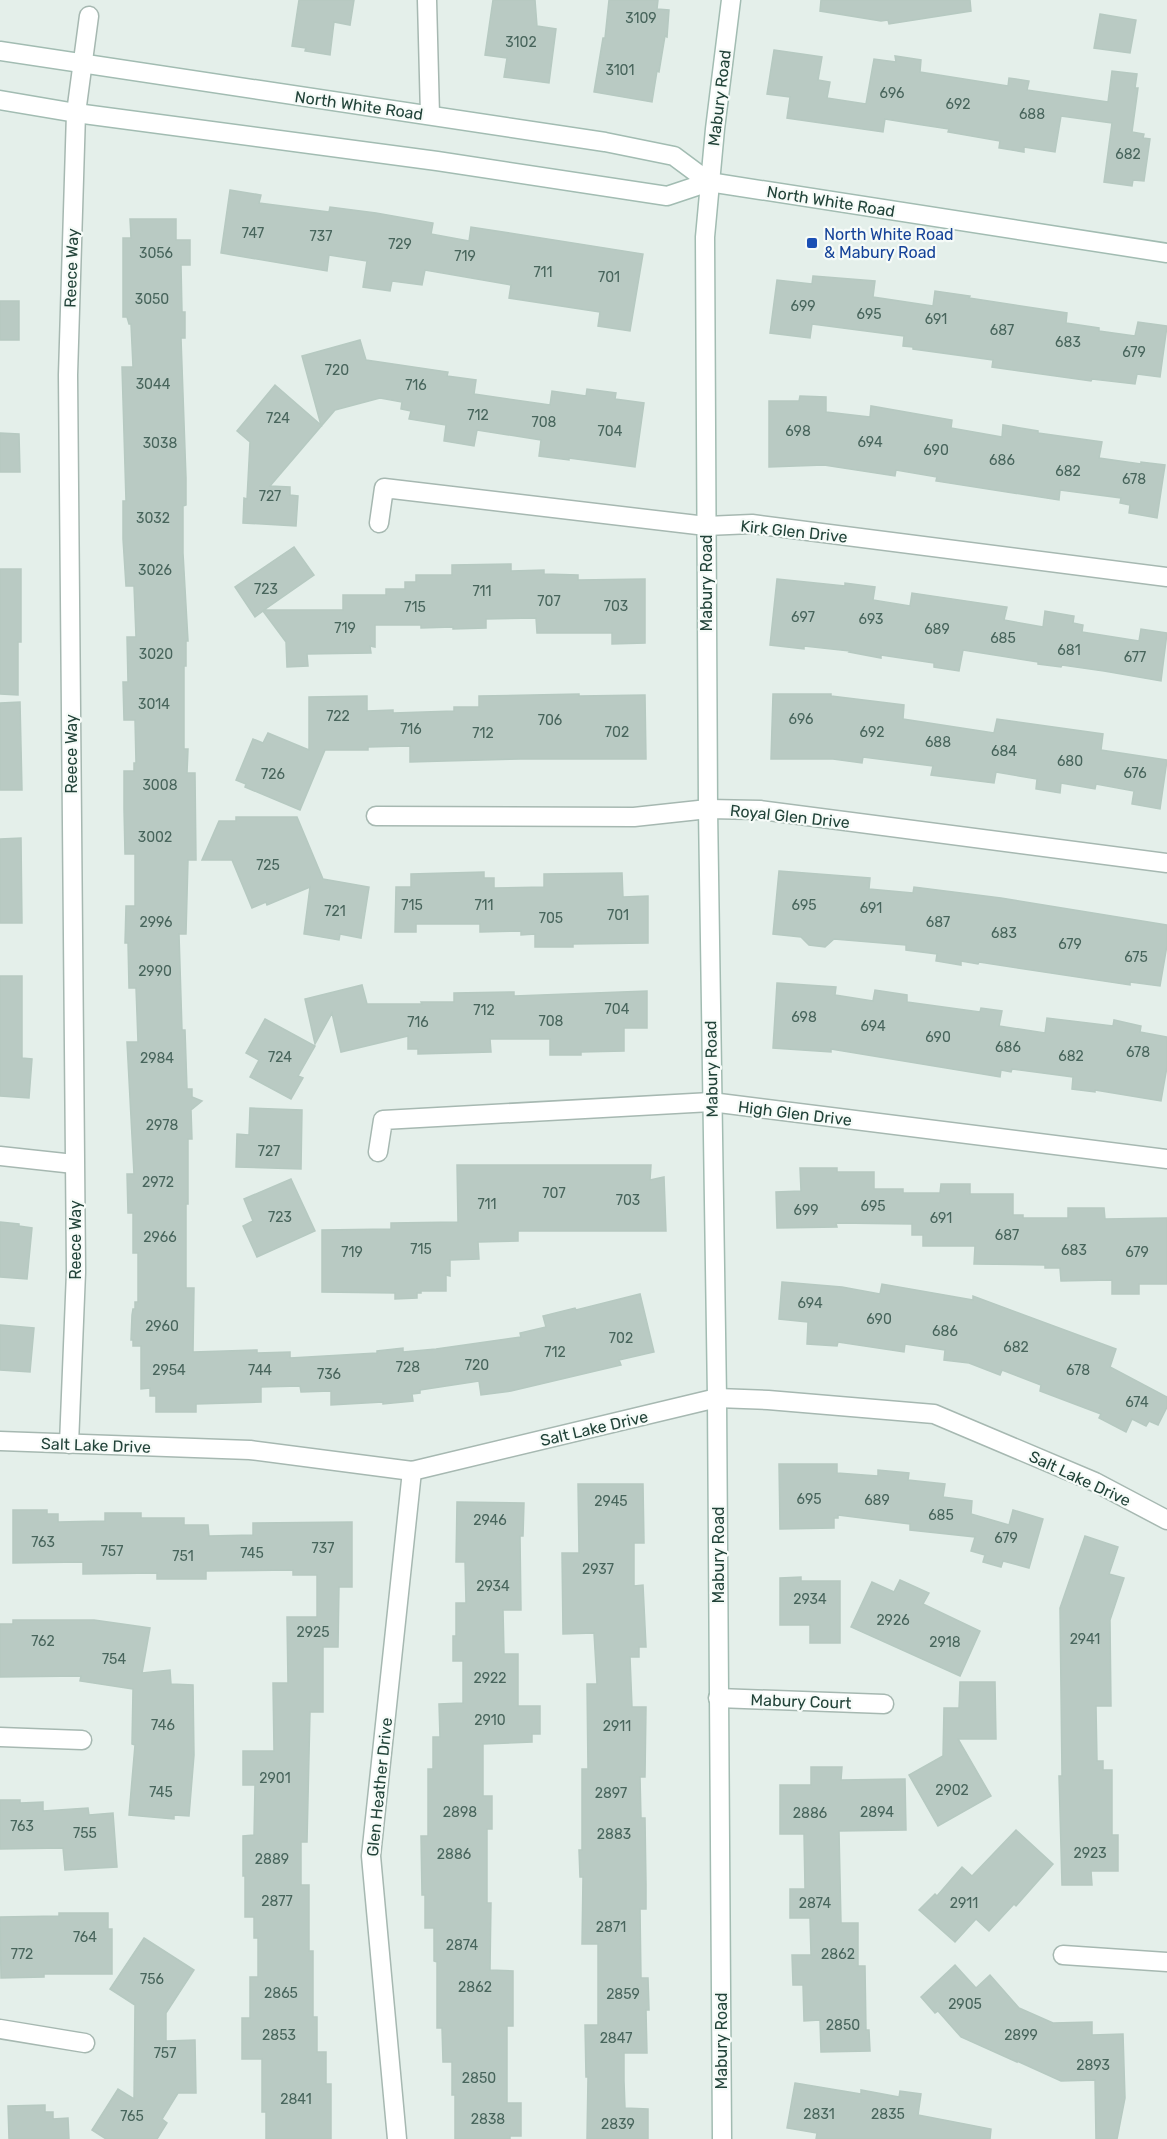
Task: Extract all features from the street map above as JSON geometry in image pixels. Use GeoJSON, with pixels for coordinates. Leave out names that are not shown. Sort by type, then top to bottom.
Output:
{"type":"FeatureCollection","features":[{"type":"Feature","properties":{"kind":"street"},"geometry":{"type":"LineString","coordinates":[[427,0],[430,115]]}},
{"type":"Feature","properties":{"kind":"street","name":"Mabury Road"},"geometry":{"type":"LineString","coordinates":[[722,2139],[717,1398],[708,809],[705,237],[709,182],[731,0]]}},
{"type":"Feature","properties":{"kind":"street","name":"Reece Way"},"geometry":{"type":"LineString","coordinates":[[69,1444],[76,1272],[68,375],[76,113],[89,16]]}},
{"type":"Feature","properties":{"kind":"street","name":"North White Road"},"geometry":{"type":"LineString","coordinates":[[0,51],[605,142],[674,156],[709,182]]}},
{"type":"Feature","properties":{"kind":"street","name":"North White Road"},"geometry":{"type":"LineString","coordinates":[[0,100],[76,113],[437,161],[667,196],[709,182],[1167,253]]}},
{"type":"Feature","properties":{"kind":"street","name":"Kirk Glen Drive"},"geometry":{"type":"LineString","coordinates":[[379,523],[384,488],[706,526],[752,524],[1167,577]]}},
{"type":"Feature","properties":{"kind":"street","name":"Royal Glen Drive"},"geometry":{"type":"LineString","coordinates":[[376,816],[634,817],[708,809],[760,810],[1167,863]]}},
{"type":"Feature","properties":{"kind":"street","name":"High Glen Drive"},"geometry":{"type":"LineString","coordinates":[[378,1152],[383,1120],[711,1102],[1167,1159]]}},
{"type":"Feature","properties":{"kind":"street"},"geometry":{"type":"LineString","coordinates":[[0,1156],[74,1164]]}},
{"type":"Feature","properties":{"kind":"street","name":"Salt Lake Drive"},"geometry":{"type":"LineString","coordinates":[[0,1441],[250,1450],[412,1471],[717,1398],[768,1400],[934,1414],[1095,1482],[1167,1520]]}},
{"type":"Feature","properties":{"kind":"street","name":"Glen Heather Drive"},"geometry":{"type":"LineString","coordinates":[[397,2139],[371,1856],[412,1471]]}},
{"type":"Feature","properties":{"kind":"street","name":"Mabury Court"},"geometry":{"type":"LineString","coordinates":[[718,1698],[884,1704]]}},
{"type":"Feature","properties":{"kind":"street"},"geometry":{"type":"LineString","coordinates":[[0,1737],[82,1740]]}},
{"type":"Feature","properties":{"kind":"street"},"geometry":{"type":"LineString","coordinates":[[1063,1955],[1167,1962]]}},
{"type":"Feature","properties":{"kind":"street"},"geometry":{"type":"LineString","coordinates":[[0,2029],[85,2043]]}},
{"type":"Feature","properties":{"kind":"building"},"geometry":{"type":"Polygon","coordinates":[[[299,0],[354,0],[350,25],[334,22],[330,55],[305,51],[306,48],[292,46],[299,0]]]}},
{"type":"Feature","properties":{"kind":"building"},"geometry":{"type":"Polygon","coordinates":[[[493,0],[535,0],[537,26],[556,29],[549,83],[504,77],[507,58],[485,55],[493,0]]]}},
{"type":"Feature","properties":{"kind":"building"},"geometry":{"type":"Polygon","coordinates":[[[609,0],[658,0],[657,9],[669,10],[667,37],[665,36],[652,102],[594,92],[603,38],[605,38],[609,0]]]}},
{"type":"Feature","properties":{"kind":"building"},"geometry":{"type":"Polygon","coordinates":[[[821,0],[970,0],[971,11],[889,24],[888,20],[881,21],[820,11],[821,0]]]}},
{"type":"Feature","properties":{"kind":"building"},"geometry":{"type":"Polygon","coordinates":[[[1100,14],[1136,20],[1130,53],[1094,48],[1100,14]]]}},
{"type":"Feature","properties":{"kind":"building"},"geometry":{"type":"Polygon","coordinates":[[[774,50],[822,57],[818,80],[830,82],[827,98],[866,104],[874,59],[896,62],[895,56],[921,60],[920,72],[1008,86],[1009,78],[1029,81],[1027,90],[1108,102],[1112,71],[1137,74],[1135,88],[1138,88],[1132,132],[1144,134],[1143,138],[1150,139],[1144,181],[1133,180],[1132,186],[1104,182],[1112,123],[1061,116],[1055,152],[1024,147],[1024,152],[999,148],[1000,141],[948,132],[949,129],[885,119],[883,132],[787,118],[790,97],[767,94],[774,50]]]}},
{"type":"Feature","properties":{"kind":"building"},"geometry":{"type":"Polygon","coordinates":[[[230,190],[261,195],[259,203],[329,212],[330,207],[433,223],[431,234],[469,241],[471,227],[643,254],[630,331],[598,326],[600,312],[509,298],[511,285],[425,270],[422,285],[392,281],[390,291],[363,287],[367,261],[329,255],[327,271],[221,253],[230,190]]]}},
{"type":"Feature","properties":{"kind":"building"},"geometry":{"type":"Polygon","coordinates":[[[130,219],[176,219],[176,240],[190,240],[190,265],[181,265],[182,312],[185,312],[185,338],[181,338],[186,478],[186,505],[183,506],[183,553],[188,641],[186,641],[186,666],[184,666],[184,749],[188,749],[187,773],[195,773],[196,860],[188,860],[186,934],[179,934],[182,1030],[185,1030],[187,1089],[192,1089],[192,1097],[202,1101],[191,1110],[192,1139],[188,1139],[186,1288],[194,1288],[193,1352],[257,1350],[257,1353],[290,1352],[290,1358],[377,1353],[377,1351],[403,1348],[403,1352],[436,1349],[521,1337],[520,1333],[546,1327],[543,1316],[640,1294],[654,1352],[619,1360],[621,1365],[511,1391],[481,1395],[479,1381],[420,1390],[420,1393],[412,1394],[413,1401],[383,1404],[383,1402],[331,1405],[331,1391],[301,1392],[300,1386],[261,1387],[261,1402],[196,1404],[196,1412],[156,1412],[156,1396],[150,1396],[150,1388],[141,1389],[141,1346],[133,1346],[133,1340],[131,1340],[133,1309],[135,1309],[135,1302],[138,1302],[138,1253],[133,1253],[133,1213],[128,1213],[127,1174],[134,1174],[127,1042],[138,1042],[136,988],[129,988],[128,943],[125,943],[126,906],[135,906],[135,854],[125,854],[124,771],[134,771],[134,763],[136,763],[135,720],[124,720],[123,682],[128,682],[127,637],[136,637],[134,586],[126,586],[123,539],[123,501],[126,501],[122,367],[133,367],[131,324],[127,317],[123,317],[123,238],[131,238],[130,219]]]}},
{"type":"Feature","properties":{"kind":"building"},"geometry":{"type":"Polygon","coordinates":[[[813,276],[875,281],[873,297],[933,306],[935,291],[1067,313],[1066,323],[1099,328],[1099,331],[1135,336],[1138,322],[1167,326],[1160,377],[1137,374],[1135,384],[1092,379],[1091,381],[992,367],[993,360],[903,346],[904,336],[812,324],[810,338],[770,333],[777,280],[812,284],[813,276]]]}},
{"type":"Feature","properties":{"kind":"building"},"geometry":{"type":"Polygon","coordinates":[[[0,301],[19,301],[19,340],[0,340],[0,301]]]}},
{"type":"Feature","properties":{"kind":"building"},"geometry":{"type":"Polygon","coordinates":[[[360,340],[366,360],[448,372],[447,376],[476,380],[474,394],[550,405],[552,391],[586,396],[587,389],[616,393],[615,399],[644,403],[635,467],[539,456],[541,440],[477,430],[474,446],[444,441],[446,425],[409,419],[411,411],[401,409],[402,402],[380,398],[335,410],[270,486],[290,487],[290,495],[298,496],[296,526],[243,523],[244,498],[247,499],[250,442],[237,431],[275,385],[321,425],[302,356],[360,340]]]}},
{"type":"Feature","properties":{"kind":"building"},"geometry":{"type":"Polygon","coordinates":[[[800,396],[826,397],[826,412],[870,417],[871,406],[952,420],[951,428],[1002,437],[1003,425],[1038,431],[1038,433],[1102,442],[1099,458],[1165,465],[1157,518],[1129,513],[1130,505],[1120,503],[1121,498],[1060,490],[1059,500],[936,481],[937,477],[896,470],[895,476],[824,465],[769,467],[769,401],[799,401],[800,396]]]}},
{"type":"Feature","properties":{"kind":"building"},"geometry":{"type":"Polygon","coordinates":[[[0,433],[19,434],[20,472],[0,472],[0,433]]]}},
{"type":"Feature","properties":{"kind":"building"},"geometry":{"type":"Polygon","coordinates":[[[294,547],[314,575],[264,610],[343,610],[343,595],[386,595],[386,589],[405,589],[405,582],[416,582],[416,575],[452,575],[452,565],[511,564],[511,571],[544,570],[544,574],[578,575],[578,580],[645,579],[645,643],[612,644],[612,633],[537,633],[536,618],[486,619],[486,628],[453,629],[453,627],[421,628],[421,625],[375,625],[375,647],[370,646],[371,653],[307,654],[308,666],[287,667],[286,642],[263,611],[255,617],[235,587],[294,547]]]}},
{"type":"Feature","properties":{"kind":"building"},"geometry":{"type":"Polygon","coordinates":[[[0,569],[21,569],[18,695],[0,694],[0,569]]]}},
{"type":"Feature","properties":{"kind":"building"},"geometry":{"type":"Polygon","coordinates":[[[777,579],[875,587],[873,600],[910,606],[912,593],[1007,607],[1004,620],[1043,627],[1045,611],[1074,616],[1073,623],[1083,625],[1082,632],[1139,641],[1141,629],[1167,633],[1161,681],[1062,665],[1061,667],[1038,664],[1038,662],[963,650],[959,671],[934,667],[934,663],[881,655],[881,658],[850,651],[770,645],[777,579]]]}},
{"type":"Feature","properties":{"kind":"building"},"geometry":{"type":"Polygon","coordinates":[[[579,694],[579,696],[645,695],[646,759],[410,762],[410,746],[368,747],[368,750],[325,750],[300,810],[245,787],[246,784],[236,780],[253,739],[263,743],[268,733],[309,750],[309,697],[367,696],[367,711],[393,710],[393,713],[454,711],[454,707],[479,707],[479,696],[579,694]]]}},
{"type":"Feature","properties":{"kind":"building"},"geometry":{"type":"Polygon","coordinates":[[[773,694],[831,694],[831,696],[904,705],[903,719],[994,733],[997,719],[1103,734],[1101,750],[1167,760],[1160,809],[1132,804],[1134,791],[1096,784],[1095,789],[1061,783],[1060,793],[1036,789],[1037,779],[996,772],[994,783],[931,775],[933,766],[863,757],[862,763],[833,759],[771,759],[773,694]]]}},
{"type":"Feature","properties":{"kind":"building"},"geometry":{"type":"Polygon","coordinates":[[[20,702],[22,790],[0,790],[0,703],[20,702]]]}},
{"type":"Feature","properties":{"kind":"building"},"geometry":{"type":"Polygon","coordinates":[[[236,817],[297,817],[323,879],[369,887],[361,938],[340,934],[339,940],[304,934],[310,887],[267,905],[266,902],[252,908],[232,860],[202,860],[219,821],[236,821],[236,817]]]}},
{"type":"Feature","properties":{"kind":"building"},"geometry":{"type":"Polygon","coordinates":[[[21,838],[22,923],[0,923],[0,839],[21,838]]]}},
{"type":"Feature","properties":{"kind":"building"},"geometry":{"type":"Polygon","coordinates":[[[779,871],[870,878],[869,889],[913,893],[914,887],[1001,898],[1167,925],[1167,945],[1160,986],[1130,982],[1130,985],[979,962],[978,964],[961,961],[961,965],[936,961],[937,954],[906,950],[906,945],[834,939],[825,947],[809,945],[801,937],[773,934],[779,871]]]}},
{"type":"Feature","properties":{"kind":"building"},"geometry":{"type":"Polygon","coordinates":[[[484,872],[484,878],[494,878],[494,888],[544,887],[544,874],[622,873],[623,897],[648,896],[648,943],[535,947],[535,934],[521,935],[521,931],[480,932],[480,924],[416,924],[416,932],[395,932],[396,887],[411,887],[411,874],[484,872]]]}},
{"type":"Feature","properties":{"kind":"building"},"geometry":{"type":"Polygon","coordinates":[[[0,976],[22,976],[22,1058],[32,1059],[29,1098],[0,1096],[0,976]]]}},
{"type":"Feature","properties":{"kind":"building"},"geometry":{"type":"Polygon","coordinates":[[[777,983],[836,987],[835,995],[873,1001],[875,990],[907,995],[907,1002],[980,1012],[981,1008],[1002,1011],[999,1026],[1045,1033],[1047,1018],[1113,1026],[1114,1020],[1141,1026],[1140,1032],[1167,1037],[1167,1067],[1161,1101],[1095,1090],[1095,1092],[1072,1089],[1073,1077],[1012,1069],[1011,1072],[1001,1070],[1000,1077],[831,1049],[831,1052],[773,1048],[777,983]]]}},
{"type":"Feature","properties":{"kind":"building"},"geometry":{"type":"Polygon","coordinates":[[[362,985],[367,1004],[454,1002],[454,993],[514,992],[514,996],[647,991],[647,1028],[624,1028],[624,1051],[581,1052],[581,1055],[550,1055],[550,1039],[490,1039],[491,1052],[418,1054],[418,1049],[408,1049],[408,1036],[341,1052],[332,1013],[315,1044],[305,999],[362,985]]]}},
{"type":"Feature","properties":{"kind":"building"},"geometry":{"type":"Polygon","coordinates":[[[265,1019],[315,1046],[298,1076],[303,1078],[291,1099],[250,1077],[259,1060],[246,1053],[265,1019]]]}},
{"type":"Feature","properties":{"kind":"building"},"geometry":{"type":"Polygon","coordinates":[[[250,1108],[302,1110],[301,1169],[236,1167],[237,1134],[249,1135],[250,1108]]]}},
{"type":"Feature","properties":{"kind":"building"},"geometry":{"type":"Polygon","coordinates":[[[457,1165],[651,1165],[650,1180],[664,1177],[666,1231],[518,1231],[518,1241],[478,1242],[479,1259],[450,1260],[450,1276],[446,1275],[446,1291],[421,1291],[417,1293],[417,1298],[395,1299],[395,1293],[322,1292],[322,1230],[391,1229],[391,1223],[458,1222],[457,1165]]]}},
{"type":"Feature","properties":{"kind":"building"},"geometry":{"type":"Polygon","coordinates":[[[800,1168],[837,1168],[837,1172],[874,1172],[874,1189],[903,1189],[903,1193],[940,1193],[941,1184],[970,1184],[970,1194],[1013,1194],[1013,1215],[1023,1215],[1023,1218],[1068,1218],[1068,1208],[1104,1208],[1105,1219],[1167,1218],[1167,1284],[1139,1284],[1139,1294],[1112,1294],[1112,1280],[1061,1281],[1060,1268],[1045,1268],[1045,1265],[974,1264],[975,1246],[923,1246],[923,1235],[912,1235],[912,1224],[836,1223],[837,1227],[777,1228],[776,1192],[801,1191],[800,1168]]]}},
{"type":"Feature","properties":{"kind":"building"},"geometry":{"type":"Polygon","coordinates":[[[291,1179],[315,1231],[257,1257],[243,1226],[253,1221],[244,1199],[291,1179]]]}},
{"type":"Feature","properties":{"kind":"building"},"geometry":{"type":"Polygon","coordinates":[[[0,1222],[32,1228],[27,1279],[0,1277],[0,1222]]]}},
{"type":"Feature","properties":{"kind":"building"},"geometry":{"type":"Polygon","coordinates":[[[782,1282],[842,1287],[880,1294],[882,1284],[973,1300],[973,1296],[1116,1349],[1110,1367],[1167,1397],[1167,1407],[1158,1425],[1149,1421],[1146,1426],[1132,1419],[1126,1432],[1099,1418],[1101,1414],[1040,1391],[1041,1385],[1002,1370],[1000,1375],[969,1363],[944,1360],[945,1350],[905,1344],[904,1352],[838,1342],[837,1346],[807,1344],[808,1322],[779,1319],[782,1282]]]}},
{"type":"Feature","properties":{"kind":"building"},"geometry":{"type":"Polygon","coordinates":[[[0,1325],[34,1328],[30,1372],[0,1370],[0,1325]]]}},
{"type":"Feature","properties":{"kind":"building"},"geometry":{"type":"Polygon","coordinates":[[[779,1464],[837,1464],[837,1473],[878,1476],[878,1470],[909,1473],[908,1480],[945,1484],[943,1497],[972,1501],[971,1514],[1009,1525],[1013,1510],[1043,1519],[1029,1568],[1003,1561],[1001,1567],[983,1562],[985,1555],[971,1551],[975,1537],[910,1530],[910,1524],[838,1515],[838,1518],[834,1518],[834,1528],[780,1529],[779,1464]]]}},
{"type":"Feature","properties":{"kind":"building"},"geometry":{"type":"Polygon","coordinates":[[[578,1484],[643,1484],[644,1543],[634,1543],[634,1586],[643,1585],[646,1647],[639,1647],[639,1657],[630,1657],[632,1707],[646,1707],[645,1777],[640,1777],[641,1818],[645,1818],[646,1909],[640,1909],[641,1978],[648,1978],[649,2010],[646,2010],[647,2053],[624,2053],[624,2081],[625,2108],[648,2109],[648,2139],[587,2139],[588,2077],[586,2077],[585,2025],[598,2025],[598,1944],[582,1944],[583,1877],[580,1877],[579,1850],[582,1850],[582,1769],[588,1769],[587,1684],[597,1684],[594,1633],[563,1634],[562,1553],[579,1553],[578,1484]]]}},
{"type":"Feature","properties":{"kind":"building"},"geometry":{"type":"Polygon","coordinates":[[[457,1502],[524,1503],[523,1536],[520,1536],[521,1610],[503,1610],[504,1654],[518,1654],[518,1706],[540,1706],[540,1734],[532,1734],[532,1742],[483,1744],[483,1796],[492,1796],[492,1829],[487,1829],[487,1903],[491,1903],[490,1970],[513,1971],[513,2026],[507,2026],[507,2103],[521,2103],[521,2136],[510,2136],[510,2139],[455,2139],[452,2062],[443,2062],[442,2028],[437,2028],[437,1962],[434,1961],[434,1928],[425,1928],[425,1895],[422,1895],[421,1836],[428,1836],[428,1769],[433,1769],[433,1737],[440,1737],[439,1704],[463,1703],[463,1661],[453,1661],[456,1603],[466,1603],[465,1562],[456,1562],[457,1502]]]}},
{"type":"Feature","properties":{"kind":"building"},"geometry":{"type":"Polygon","coordinates":[[[13,1510],[47,1510],[47,1514],[58,1514],[58,1522],[105,1521],[105,1513],[141,1513],[141,1518],[184,1518],[184,1525],[208,1525],[209,1536],[253,1535],[253,1523],[352,1522],[352,1587],[339,1587],[338,1647],[323,1647],[323,1712],[310,1712],[307,1842],[301,1842],[301,1885],[309,1885],[309,1951],[313,1951],[313,2017],[317,2017],[317,2052],[326,2052],[326,2084],[331,2084],[331,2139],[266,2139],[266,2112],[262,2112],[262,2059],[242,2059],[242,2018],[250,2018],[250,1977],[258,1977],[258,1938],[254,1938],[254,1917],[245,1917],[245,1876],[243,1876],[243,1836],[254,1835],[255,1785],[243,1785],[243,1751],[274,1751],[273,1683],[288,1683],[287,1617],[317,1617],[317,1575],[293,1575],[293,1570],[206,1571],[206,1579],[157,1579],[157,1573],[83,1574],[83,1562],[13,1563],[13,1510]]]}},
{"type":"Feature","properties":{"kind":"building"},"geometry":{"type":"Polygon","coordinates":[[[1085,1536],[1118,1547],[1109,1574],[1124,1578],[1110,1620],[1111,1706],[1096,1706],[1097,1761],[1103,1761],[1103,1770],[1112,1770],[1112,1835],[1118,1835],[1118,1871],[1091,1871],[1092,1885],[1062,1885],[1059,1776],[1062,1776],[1060,1608],[1085,1536]]]}},
{"type":"Feature","properties":{"kind":"building"},"geometry":{"type":"Polygon","coordinates":[[[801,1577],[801,1581],[840,1581],[840,1643],[810,1643],[810,1625],[780,1625],[780,1578],[801,1577]]]}},
{"type":"Feature","properties":{"kind":"building"},"geometry":{"type":"Polygon","coordinates":[[[900,1580],[929,1593],[923,1604],[980,1631],[960,1676],[851,1627],[872,1582],[894,1592],[900,1580]]]}},
{"type":"Feature","properties":{"kind":"building"},"geometry":{"type":"Polygon","coordinates":[[[13,1620],[94,1620],[150,1628],[142,1673],[170,1670],[171,1684],[193,1685],[194,1755],[189,1816],[174,1815],[174,1819],[129,1815],[135,1745],[132,1744],[133,1689],[80,1681],[81,1676],[0,1677],[0,1624],[13,1624],[13,1620]]]}},
{"type":"Feature","properties":{"kind":"building"},"geometry":{"type":"Polygon","coordinates":[[[960,1682],[995,1682],[996,1739],[958,1739],[991,1796],[938,1826],[909,1775],[943,1756],[944,1708],[959,1708],[960,1682]]]}},
{"type":"Feature","properties":{"kind":"building"},"geometry":{"type":"Polygon","coordinates":[[[811,1767],[842,1767],[841,1780],[905,1779],[906,1830],[839,1831],[841,1923],[858,1923],[858,1966],[865,1966],[866,2030],[869,2030],[870,2051],[821,2052],[820,2020],[804,2021],[803,1985],[793,1985],[792,1955],[811,1955],[810,1918],[790,1918],[790,1889],[805,1889],[804,1834],[780,1834],[780,1785],[811,1785],[811,1767]]]}},
{"type":"Feature","properties":{"kind":"building"},"geometry":{"type":"Polygon","coordinates":[[[0,1800],[20,1800],[20,1803],[43,1802],[43,1811],[88,1808],[89,1815],[113,1813],[117,1867],[65,1870],[63,1848],[0,1849],[0,1800]]]}},
{"type":"Feature","properties":{"kind":"building"},"geometry":{"type":"Polygon","coordinates":[[[1016,1830],[1053,1864],[1016,1906],[1014,1904],[989,1931],[976,1919],[955,1942],[919,1910],[935,1894],[937,1896],[962,1867],[972,1876],[1016,1830]]]}},
{"type":"Feature","properties":{"kind":"building"},"geometry":{"type":"Polygon","coordinates":[[[59,1913],[108,1913],[108,1929],[112,1929],[112,1974],[44,1974],[44,1977],[1,1978],[0,1917],[59,1916],[59,1913]]]}},
{"type":"Feature","properties":{"kind":"building"},"geometry":{"type":"Polygon","coordinates":[[[144,1938],[194,1970],[166,2013],[166,2041],[195,2040],[196,2093],[178,2093],[162,2119],[167,2123],[157,2139],[106,2139],[92,2130],[118,2089],[134,2099],[135,2005],[110,1989],[144,1938]]]}},
{"type":"Feature","properties":{"kind":"building"},"geometry":{"type":"Polygon","coordinates":[[[955,1965],[976,1988],[990,1975],[1019,2008],[1053,2023],[1092,2022],[1092,2035],[1123,2034],[1125,2098],[1117,2139],[1096,2139],[1095,2080],[1061,2081],[961,2037],[938,2011],[935,2013],[921,1997],[955,1965]]]}},
{"type":"Feature","properties":{"kind":"building"},"geometry":{"type":"Polygon","coordinates":[[[795,2083],[861,2094],[861,2090],[899,2097],[900,2091],[921,2094],[918,2115],[991,2129],[990,2139],[816,2139],[817,2133],[787,2128],[795,2083]]]}},
{"type":"Feature","properties":{"kind":"building"},"geometry":{"type":"Polygon","coordinates":[[[45,2105],[45,2112],[53,2112],[53,2119],[68,2118],[69,2139],[9,2139],[8,2106],[45,2105]]]}},
{"type":"Feature","properties":{"kind":"place","name":"North White Road & Mabury Road"},"geometry":{"type":"Point","coordinates":[812,243]}}]}
